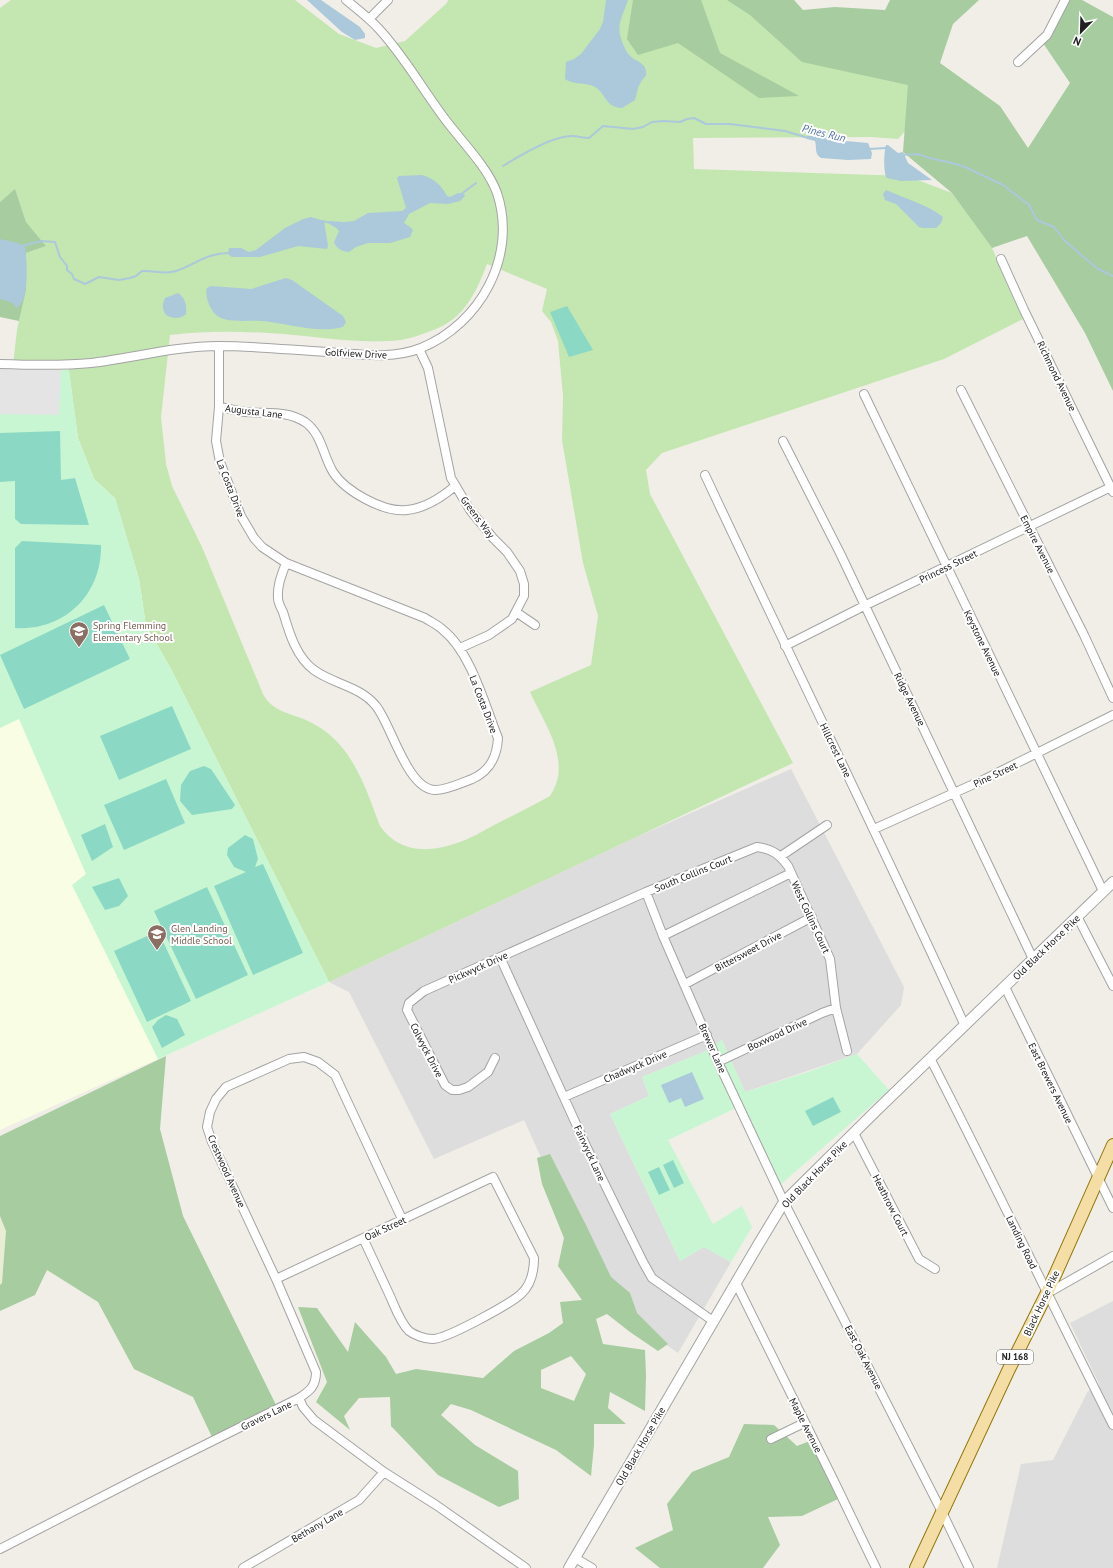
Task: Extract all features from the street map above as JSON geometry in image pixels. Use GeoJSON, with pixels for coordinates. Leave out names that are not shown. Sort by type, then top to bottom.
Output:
{"type":"FeatureCollection","features":[{"type":"Feature","properties":{"kind":"main road","name":"Black Horse Pike"},"geometry":{"type":"LineString","coordinates":[[916,1568],[1046,1293],[1113,1145]]}},
{"type":"Feature","properties":{"kind":"street","name":"Golfview Drive"},"geometry":{"type":"LineString","coordinates":[[0,364],[89,363],[189,347],[219,346],[368,355],[397,355],[419,349],[452,331],[471,313],[483,296],[496,268],[501,249],[503,230],[501,209],[496,190],[482,167],[446,121],[410,69],[380,30],[346,0]]}},
{"type":"Feature","properties":{"kind":"street"},"geometry":{"type":"LineString","coordinates":[[369,20],[388,0]]}},
{"type":"Feature","properties":{"kind":"street"},"geometry":{"type":"LineString","coordinates":[[1018,62],[1047,35],[1065,0]]}},
{"type":"Feature","properties":{"kind":"street","name":"Richmond Avenue"},"geometry":{"type":"LineString","coordinates":[[1001,259],[1112,489]]}},
{"type":"Feature","properties":{"kind":"street","name":"La Costa Drive"},"geometry":{"type":"LineString","coordinates":[[219,346],[216,441],[220,462],[241,516],[254,538],[262,547],[286,563],[425,618],[443,630],[460,648],[475,679],[498,738],[497,748],[492,763],[482,774],[461,783],[434,790],[425,787],[417,781],[406,763],[377,706],[368,697],[314,670],[303,660],[290,634],[278,598],[278,584],[286,563]]}},
{"type":"Feature","properties":{"kind":"street","name":"Greens Way"},"geometry":{"type":"LineString","coordinates":[[419,349],[428,368],[451,478],[470,510],[493,538],[507,552],[520,571],[524,584],[524,596],[512,619],[489,635],[460,648]]}},
{"type":"Feature","properties":{"kind":"street","name":"Empire Avenue"},"geometry":{"type":"LineString","coordinates":[[961,390],[1084,635],[1113,698]]}},
{"type":"Feature","properties":{"kind":"street","name":"Keystone Avenue"},"geometry":{"type":"LineString","coordinates":[[864,394],[1103,891]]}},
{"type":"Feature","properties":{"kind":"street","name":"Augusta Lane"},"geometry":{"type":"LineString","coordinates":[[218,407],[246,412],[278,412],[294,416],[305,422],[312,428],[321,444],[331,469],[345,486],[361,497],[378,504],[397,510],[416,508],[442,498],[455,486]]}},
{"type":"Feature","properties":{"kind":"street","name":"Ridge Avenue"},"geometry":{"type":"LineString","coordinates":[[783,441],[840,553],[864,606],[955,792],[1033,959]]}},
{"type":"Feature","properties":{"kind":"street","name":"Hillcrest Lane"},"geometry":{"type":"LineString","coordinates":[[705,475],[785,646],[874,829],[965,1026]]}},
{"type":"Feature","properties":{"kind":"street","name":"Princess Street"},"geometry":{"type":"LineString","coordinates":[[785,646],[1028,526],[1112,489]]}},
{"type":"Feature","properties":{"kind":"street"},"geometry":{"type":"LineString","coordinates":[[516,612],[535,625]]}},
{"type":"Feature","properties":{"kind":"street","name":"Pine Street"},"geometry":{"type":"LineString","coordinates":[[874,829],[985,779],[1113,715]]}},
{"type":"Feature","properties":{"kind":"street"},"geometry":{"type":"LineString","coordinates":[[781,856],[827,825]]}},
{"type":"Feature","properties":{"kind":"street","name":"South Collins Court"},"geometry":{"type":"LineString","coordinates":[[554,933],[646,892],[757,847],[766,848],[781,856]]}},
{"type":"Feature","properties":{"kind":"street","name":"West Collins Court"},"geometry":{"type":"LineString","coordinates":[[781,856],[791,873],[812,917],[830,959],[836,1008],[847,1051]]}},
{"type":"Feature","properties":{"kind":"street"},"geometry":{"type":"LineString","coordinates":[[663,936],[791,873]]}},
{"type":"Feature","properties":{"kind":"street","name":"Old Black Horse Pike"},"geometry":{"type":"LineString","coordinates":[[569,1568],[784,1202],[1113,882]]}},
{"type":"Feature","properties":{"kind":"street","name":"Brewer Lane"},"geometry":{"type":"LineString","coordinates":[[646,892],[663,936],[718,1062],[784,1202]]}},
{"type":"Feature","properties":{"kind":"street"},"geometry":{"type":"LineString","coordinates":[[1078,916],[1113,986]]}},
{"type":"Feature","properties":{"kind":"street","name":"Bittersweet Drive"},"geometry":{"type":"LineString","coordinates":[[685,984],[812,917]]}},
{"type":"Feature","properties":{"kind":"street","name":"Pickwyck Drive"},"geometry":{"type":"LineString","coordinates":[[408,1007],[409,1003],[414,998],[424,991],[554,933]]}},
{"type":"Feature","properties":{"kind":"street","name":"Fairwyck Lane"},"geometry":{"type":"LineString","coordinates":[[500,958],[587,1148],[652,1278],[713,1321]]}},
{"type":"Feature","properties":{"kind":"street","name":"East Brewers Avenue"},"geometry":{"type":"LineString","coordinates":[[1005,987],[1097,1178],[1113,1208]]}},
{"type":"Feature","properties":{"kind":"street","name":"Colwyck Drive"},"geometry":{"type":"LineString","coordinates":[[408,1007],[407,1010],[445,1085],[452,1090],[459,1090],[468,1086],[488,1072],[495,1058]]}},
{"type":"Feature","properties":{"kind":"street","name":"Boxwood Drive"},"geometry":{"type":"LineString","coordinates":[[718,1062],[822,1013],[836,1008]]}},
{"type":"Feature","properties":{"kind":"street","name":"Chadwyck Drive"},"geometry":{"type":"LineString","coordinates":[[564,1097],[707,1035]]}},
{"type":"Feature","properties":{"kind":"street","name":"Crestwood Avenue"},"geometry":{"type":"LineString","coordinates":[[300,1398],[313,1387],[316,1379],[316,1372],[276,1279],[212,1142],[207,1127],[210,1112],[216,1098],[226,1087],[289,1059],[304,1057],[318,1062],[335,1076],[402,1219]]}},
{"type":"Feature","properties":{"kind":"street","name":"Landing Road"},"geometry":{"type":"LineString","coordinates":[[931,1060],[976,1147],[1046,1293],[1113,1425]]}},
{"type":"Feature","properties":{"kind":"street","name":"Heathrow Court"},"geometry":{"type":"LineString","coordinates":[[854,1133],[919,1259],[935,1269]]}},
{"type":"Feature","properties":{"kind":"street","name":"Oak Street"},"geometry":{"type":"LineString","coordinates":[[276,1279],[402,1219],[493,1177],[534,1258],[534,1268],[522,1293],[506,1305],[446,1336],[433,1339],[422,1337],[410,1331],[398,1314],[363,1238]]}},
{"type":"Feature","properties":{"kind":"street","name":"East Oak Avenue"},"geometry":{"type":"LineString","coordinates":[[784,1202],[969,1568]]}},
{"type":"Feature","properties":{"kind":"street"},"geometry":{"type":"LineString","coordinates":[[1046,1293],[1113,1256]]}},
{"type":"Feature","properties":{"kind":"street","name":"Maple Avenue"},"geometry":{"type":"LineString","coordinates":[[736,1283],[876,1568]]}},
{"type":"Feature","properties":{"kind":"street","name":"Gravers Lane"},"geometry":{"type":"LineString","coordinates":[[0,1549],[144,1475],[300,1398],[303,1407],[314,1420],[384,1472],[436,1505],[526,1568]]}},
{"type":"Feature","properties":{"kind":"street"},"geometry":{"type":"LineString","coordinates":[[771,1439],[804,1423]]}},
{"type":"Feature","properties":{"kind":"street","name":"Bethany Lane"},"geometry":{"type":"LineString","coordinates":[[243,1568],[359,1500],[384,1472]]}},
{"type":"Feature","properties":{"kind":"street"},"geometry":{"type":"LineString","coordinates":[[575,1558],[592,1568]]}},
{"type":"Feature","properties":{"kind":"shaded area"},"geometry":{"type":"Polygon","coordinates":[[[0,364],[68,364],[78,438],[329,982],[0,1130],[0,364]]]}},
{"type":"Feature","properties":{"kind":"shaded area"},"geometry":{"type":"Polygon","coordinates":[[[0,369],[61,370],[59,415],[0,414],[0,369]]]}},
{"type":"Feature","properties":{"kind":"shaded area"},"geometry":{"type":"Polygon","coordinates":[[[791,769],[904,987],[901,1005],[857,1054],[745,1092],[722,1040],[706,1051],[642,1077],[649,1096],[610,1114],[680,1261],[704,1247],[731,1262],[678,1353],[608,1304],[524,1120],[434,1159],[349,992],[329,982],[634,838],[791,769]]]}},
{"type":"Feature","properties":{"kind":"shaded area"},"geometry":{"type":"Polygon","coordinates":[[[0,1216],[6,1231],[2,1283],[0,1285],[0,1216]]]}},
{"type":"Feature","properties":{"kind":"shaded area"},"geometry":{"type":"Polygon","coordinates":[[[1113,1301],[1113,1568],[997,1568],[1021,1464],[1053,1460],[1088,1391],[1100,1386],[1070,1323],[1113,1301]]]}},
{"type":"Feature","properties":{"kind":"green space"},"geometry":{"type":"Polygon","coordinates":[[[11,0],[295,0],[339,34],[376,48],[405,41],[447,3],[448,0],[763,0],[904,75],[920,100],[915,120],[898,139],[871,137],[693,138],[694,169],[907,176],[952,193],[992,248],[1023,319],[944,359],[662,453],[646,470],[650,494],[793,763],[329,982],[171,669],[146,626],[139,579],[115,498],[94,479],[78,438],[68,364],[13,365],[17,330],[25,293],[26,253],[46,246],[26,222],[15,190],[0,202],[0,8],[11,0]],[[487,264],[468,303],[456,317],[436,329],[401,340],[351,341],[284,334],[243,332],[207,332],[170,335],[161,417],[166,464],[172,486],[202,547],[263,694],[270,704],[284,712],[316,725],[327,732],[339,744],[348,755],[361,778],[380,826],[388,835],[405,846],[425,849],[446,846],[462,841],[550,796],[556,783],[559,770],[558,757],[549,730],[530,692],[591,665],[598,616],[583,563],[562,440],[563,396],[558,341],[551,322],[542,311],[547,289],[487,264]]]}},
{"type":"Feature","properties":{"kind":"green space"},"geometry":{"type":"Polygon","coordinates":[[[633,0],[701,0],[720,53],[799,96],[759,98],[678,43],[638,55],[627,39],[633,0]]]}},
{"type":"Feature","properties":{"kind":"green space"},"geometry":{"type":"Polygon","coordinates":[[[727,0],[794,0],[803,10],[835,7],[885,10],[890,0],[979,0],[953,24],[940,63],[1000,106],[1028,148],[1070,83],[1043,43],[1064,0],[1082,0],[1113,17],[1113,391],[1085,333],[1027,236],[992,248],[952,193],[903,152],[908,85],[802,62],[750,15],[727,0]]]}},
{"type":"Feature","properties":{"kind":"green space"},"geometry":{"type":"Polygon","coordinates":[[[15,189],[26,222],[46,246],[26,253],[26,290],[19,321],[0,317],[0,202],[15,189]]]}},
{"type":"Feature","properties":{"kind":"green space"},"geometry":{"type":"Polygon","coordinates":[[[567,306],[593,350],[569,357],[550,312],[567,306]]]}},
{"type":"Feature","properties":{"kind":"green space","name":"Spring Flemming Elementary School"},"geometry":{"type":"Polygon","coordinates":[[[0,369],[69,370],[78,438],[94,479],[115,498],[139,579],[146,626],[171,669],[329,982],[158,1059],[72,885],[86,874],[19,719],[0,728],[0,369]]]}},
{"type":"Feature","properties":{"kind":"green space"},"geometry":{"type":"Polygon","coordinates":[[[60,431],[61,480],[75,478],[89,525],[21,524],[15,519],[15,481],[0,482],[0,433],[60,431]]]}},
{"type":"Feature","properties":{"kind":"green space"},"geometry":{"type":"Polygon","coordinates":[[[22,541],[101,545],[100,563],[95,579],[87,594],[77,606],[64,616],[50,623],[33,627],[15,628],[15,548],[22,541]]]}},
{"type":"Feature","properties":{"kind":"green space"},"geometry":{"type":"Polygon","coordinates":[[[104,605],[130,659],[24,709],[0,655],[104,605]]]}},
{"type":"Feature","properties":{"kind":"green space"},"geometry":{"type":"Polygon","coordinates":[[[172,706],[191,749],[119,780],[100,736],[172,706]]]}},
{"type":"Feature","properties":{"kind":"green space"},"geometry":{"type":"Polygon","coordinates":[[[204,766],[211,769],[235,805],[232,809],[192,815],[180,801],[181,785],[190,771],[204,766]]]}},
{"type":"Feature","properties":{"kind":"green space"},"geometry":{"type":"Polygon","coordinates":[[[166,779],[185,823],[124,850],[104,805],[166,779]]]}},
{"type":"Feature","properties":{"kind":"green space"},"geometry":{"type":"Polygon","coordinates":[[[105,824],[113,847],[92,861],[81,835],[105,824]]]}},
{"type":"Feature","properties":{"kind":"green space"},"geometry":{"type":"Polygon","coordinates":[[[245,835],[253,839],[258,859],[255,867],[263,864],[303,953],[253,975],[214,886],[246,872],[234,867],[227,855],[228,848],[245,835]]]}},
{"type":"Feature","properties":{"kind":"green space"},"geometry":{"type":"Polygon","coordinates":[[[119,878],[128,896],[119,906],[105,910],[92,887],[119,878]]]}},
{"type":"Feature","properties":{"kind":"green space"},"geometry":{"type":"Polygon","coordinates":[[[207,887],[248,975],[196,999],[154,911],[207,887]]]}},
{"type":"Feature","properties":{"kind":"green space"},"geometry":{"type":"Polygon","coordinates":[[[158,931],[191,1001],[147,1022],[114,951],[158,931]]]}},
{"type":"Feature","properties":{"kind":"green space"},"geometry":{"type":"Polygon","coordinates":[[[166,1015],[177,1019],[185,1035],[162,1048],[152,1027],[158,1020],[166,1015]]]}},
{"type":"Feature","properties":{"kind":"green space"},"geometry":{"type":"Polygon","coordinates":[[[722,1040],[745,1092],[808,1072],[857,1054],[889,1090],[780,1185],[738,1107],[668,1140],[713,1224],[742,1206],[752,1227],[731,1262],[704,1247],[680,1261],[610,1114],[649,1096],[642,1077],[706,1051],[722,1040]]]}},
{"type":"Feature","properties":{"kind":"green space"},"geometry":{"type":"Polygon","coordinates":[[[166,1056],[160,1129],[183,1216],[277,1407],[212,1437],[193,1397],[134,1369],[98,1302],[47,1270],[35,1295],[0,1311],[0,1285],[2,1283],[6,1231],[0,1216],[0,1136],[166,1056]]]}},
{"type":"Feature","properties":{"kind":"green space"},"geometry":{"type":"Polygon","coordinates":[[[833,1097],[841,1112],[813,1126],[805,1111],[833,1097]]]}},
{"type":"Feature","properties":{"kind":"green space"},"geometry":{"type":"Polygon","coordinates":[[[550,1154],[611,1277],[630,1293],[637,1313],[668,1344],[658,1351],[607,1314],[596,1319],[603,1344],[645,1350],[645,1411],[610,1392],[608,1408],[626,1424],[594,1424],[594,1445],[591,1476],[556,1450],[471,1410],[451,1404],[441,1415],[475,1445],[518,1471],[519,1499],[499,1507],[438,1475],[391,1426],[390,1397],[359,1398],[344,1416],[350,1430],[316,1402],[327,1382],[298,1307],[317,1308],[348,1352],[355,1322],[386,1357],[396,1374],[416,1369],[483,1378],[514,1351],[549,1333],[563,1323],[560,1302],[582,1300],[558,1266],[564,1238],[542,1184],[537,1158],[550,1154]],[[571,1356],[541,1370],[541,1388],[574,1401],[586,1374],[571,1356]]]}},
{"type":"Feature","properties":{"kind":"green space"},"geometry":{"type":"Polygon","coordinates":[[[673,1160],[684,1183],[674,1188],[663,1165],[673,1160]]]}},
{"type":"Feature","properties":{"kind":"green space"},"geometry":{"type":"Polygon","coordinates":[[[659,1167],[670,1190],[659,1195],[648,1172],[659,1167]]]}},
{"type":"Feature","properties":{"kind":"green space"},"geometry":{"type":"Polygon","coordinates":[[[744,1424],[774,1425],[797,1446],[810,1441],[838,1499],[802,1516],[768,1517],[780,1545],[763,1568],[660,1568],[635,1548],[673,1530],[667,1504],[692,1472],[729,1457],[744,1424]]]}},
{"type":"Feature","properties":{"kind":"water"},"geometry":{"type":"Polygon","coordinates":[[[307,0],[321,0],[360,27],[365,34],[365,38],[355,40],[342,32],[307,0]]]}},
{"type":"Feature","properties":{"kind":"water"},"geometry":{"type":"Polygon","coordinates":[[[606,0],[628,0],[619,27],[621,38],[625,49],[632,57],[645,67],[646,70],[646,75],[639,86],[635,100],[622,108],[616,107],[609,103],[602,93],[595,87],[588,84],[571,82],[565,79],[566,62],[581,54],[600,29],[603,22],[606,0]]]}},
{"type":"Feature","properties":{"kind":"water"},"geometry":{"type":"Polygon","coordinates":[[[807,136],[834,137],[846,141],[868,143],[872,153],[871,159],[848,160],[821,158],[817,154],[815,141],[807,139],[807,136]]]}},
{"type":"Feature","properties":{"kind":"water"},"geometry":{"type":"Polygon","coordinates":[[[886,145],[898,153],[903,152],[908,163],[932,180],[901,181],[887,178],[884,167],[886,145]]]}},
{"type":"Feature","properties":{"kind":"water"},"geometry":{"type":"Polygon","coordinates":[[[422,175],[431,178],[437,183],[447,196],[450,197],[458,193],[464,194],[465,196],[460,201],[448,204],[430,203],[409,214],[404,223],[413,230],[410,237],[390,243],[368,243],[356,247],[349,252],[336,246],[334,242],[339,231],[328,221],[354,221],[368,213],[402,211],[406,208],[397,178],[399,176],[422,175]]]}},
{"type":"Feature","properties":{"kind":"water"},"geometry":{"type":"Polygon","coordinates":[[[886,190],[923,205],[937,213],[943,217],[941,223],[936,228],[919,227],[896,204],[885,200],[883,194],[886,190]]]}},
{"type":"Feature","properties":{"kind":"water"},"geometry":{"type":"Polygon","coordinates":[[[311,217],[324,221],[328,246],[327,249],[298,246],[260,257],[232,257],[228,254],[229,248],[241,248],[249,252],[256,250],[285,228],[303,219],[311,217]]]}},
{"type":"Feature","properties":{"kind":"water"},"geometry":{"type":"Polygon","coordinates":[[[0,239],[18,243],[25,247],[27,270],[26,290],[24,298],[16,308],[13,303],[0,299],[0,239]]]}},
{"type":"Feature","properties":{"kind":"water"},"geometry":{"type":"Polygon","coordinates":[[[286,278],[292,280],[343,316],[346,322],[343,327],[333,329],[312,329],[271,322],[228,320],[216,315],[207,300],[206,291],[207,288],[211,286],[251,289],[286,278]]]}},
{"type":"Feature","properties":{"kind":"water"},"geometry":{"type":"Polygon","coordinates":[[[178,293],[185,302],[186,314],[179,318],[166,315],[163,309],[165,298],[178,293]]]}},
{"type":"Feature","properties":{"kind":"water"},"geometry":{"type":"Polygon","coordinates":[[[692,1072],[704,1099],[685,1107],[681,1098],[669,1103],[661,1085],[692,1072]]]}},
{"type":"Feature","properties":{"kind":"waterway","name":"Pines Run"},"geometry":{"type":"LineString","coordinates":[[503,166],[547,142],[573,136],[589,138],[603,126],[633,129],[643,127],[652,122],[680,122],[694,118],[706,124],[730,124],[785,131],[808,138]]}},
{"type":"Feature","properties":{"kind":"waterway","name":"Pines Run"},"geometry":{"type":"LineString","coordinates":[[869,149],[886,148]]}},
{"type":"Feature","properties":{"kind":"waterway","name":"Pines Run"},"geometry":{"type":"LineString","coordinates":[[901,155],[918,154],[952,163],[965,167],[1003,185],[1029,205],[1037,220],[1054,227],[1065,241],[1098,269],[1113,276]]}},
{"type":"Feature","properties":{"kind":"waterway","name":"Pines Run"},"geometry":{"type":"LineString","coordinates":[[460,195],[476,183]]}},
{"type":"Feature","properties":{"kind":"waterway","name":"Pines Run"},"geometry":{"type":"LineString","coordinates":[[322,221],[331,223]]}},
{"type":"Feature","properties":{"kind":"waterway","name":"Pines Run"},"geometry":{"type":"LineString","coordinates":[[21,246],[42,241],[55,242],[60,257],[67,266],[67,270],[72,274],[74,279],[85,284],[99,277],[119,280],[130,278],[136,276],[142,271],[172,272],[208,257],[221,253],[229,253]]}},
{"type":"Feature","properties":{"kind":"place","name":"Spring Flemming Elementary School"},"geometry":{"type":"Point","coordinates":[79,648]}},
{"type":"Feature","properties":{"kind":"place","name":"Glen Landing Middle School"},"geometry":{"type":"Point","coordinates":[157,951]}}]}
